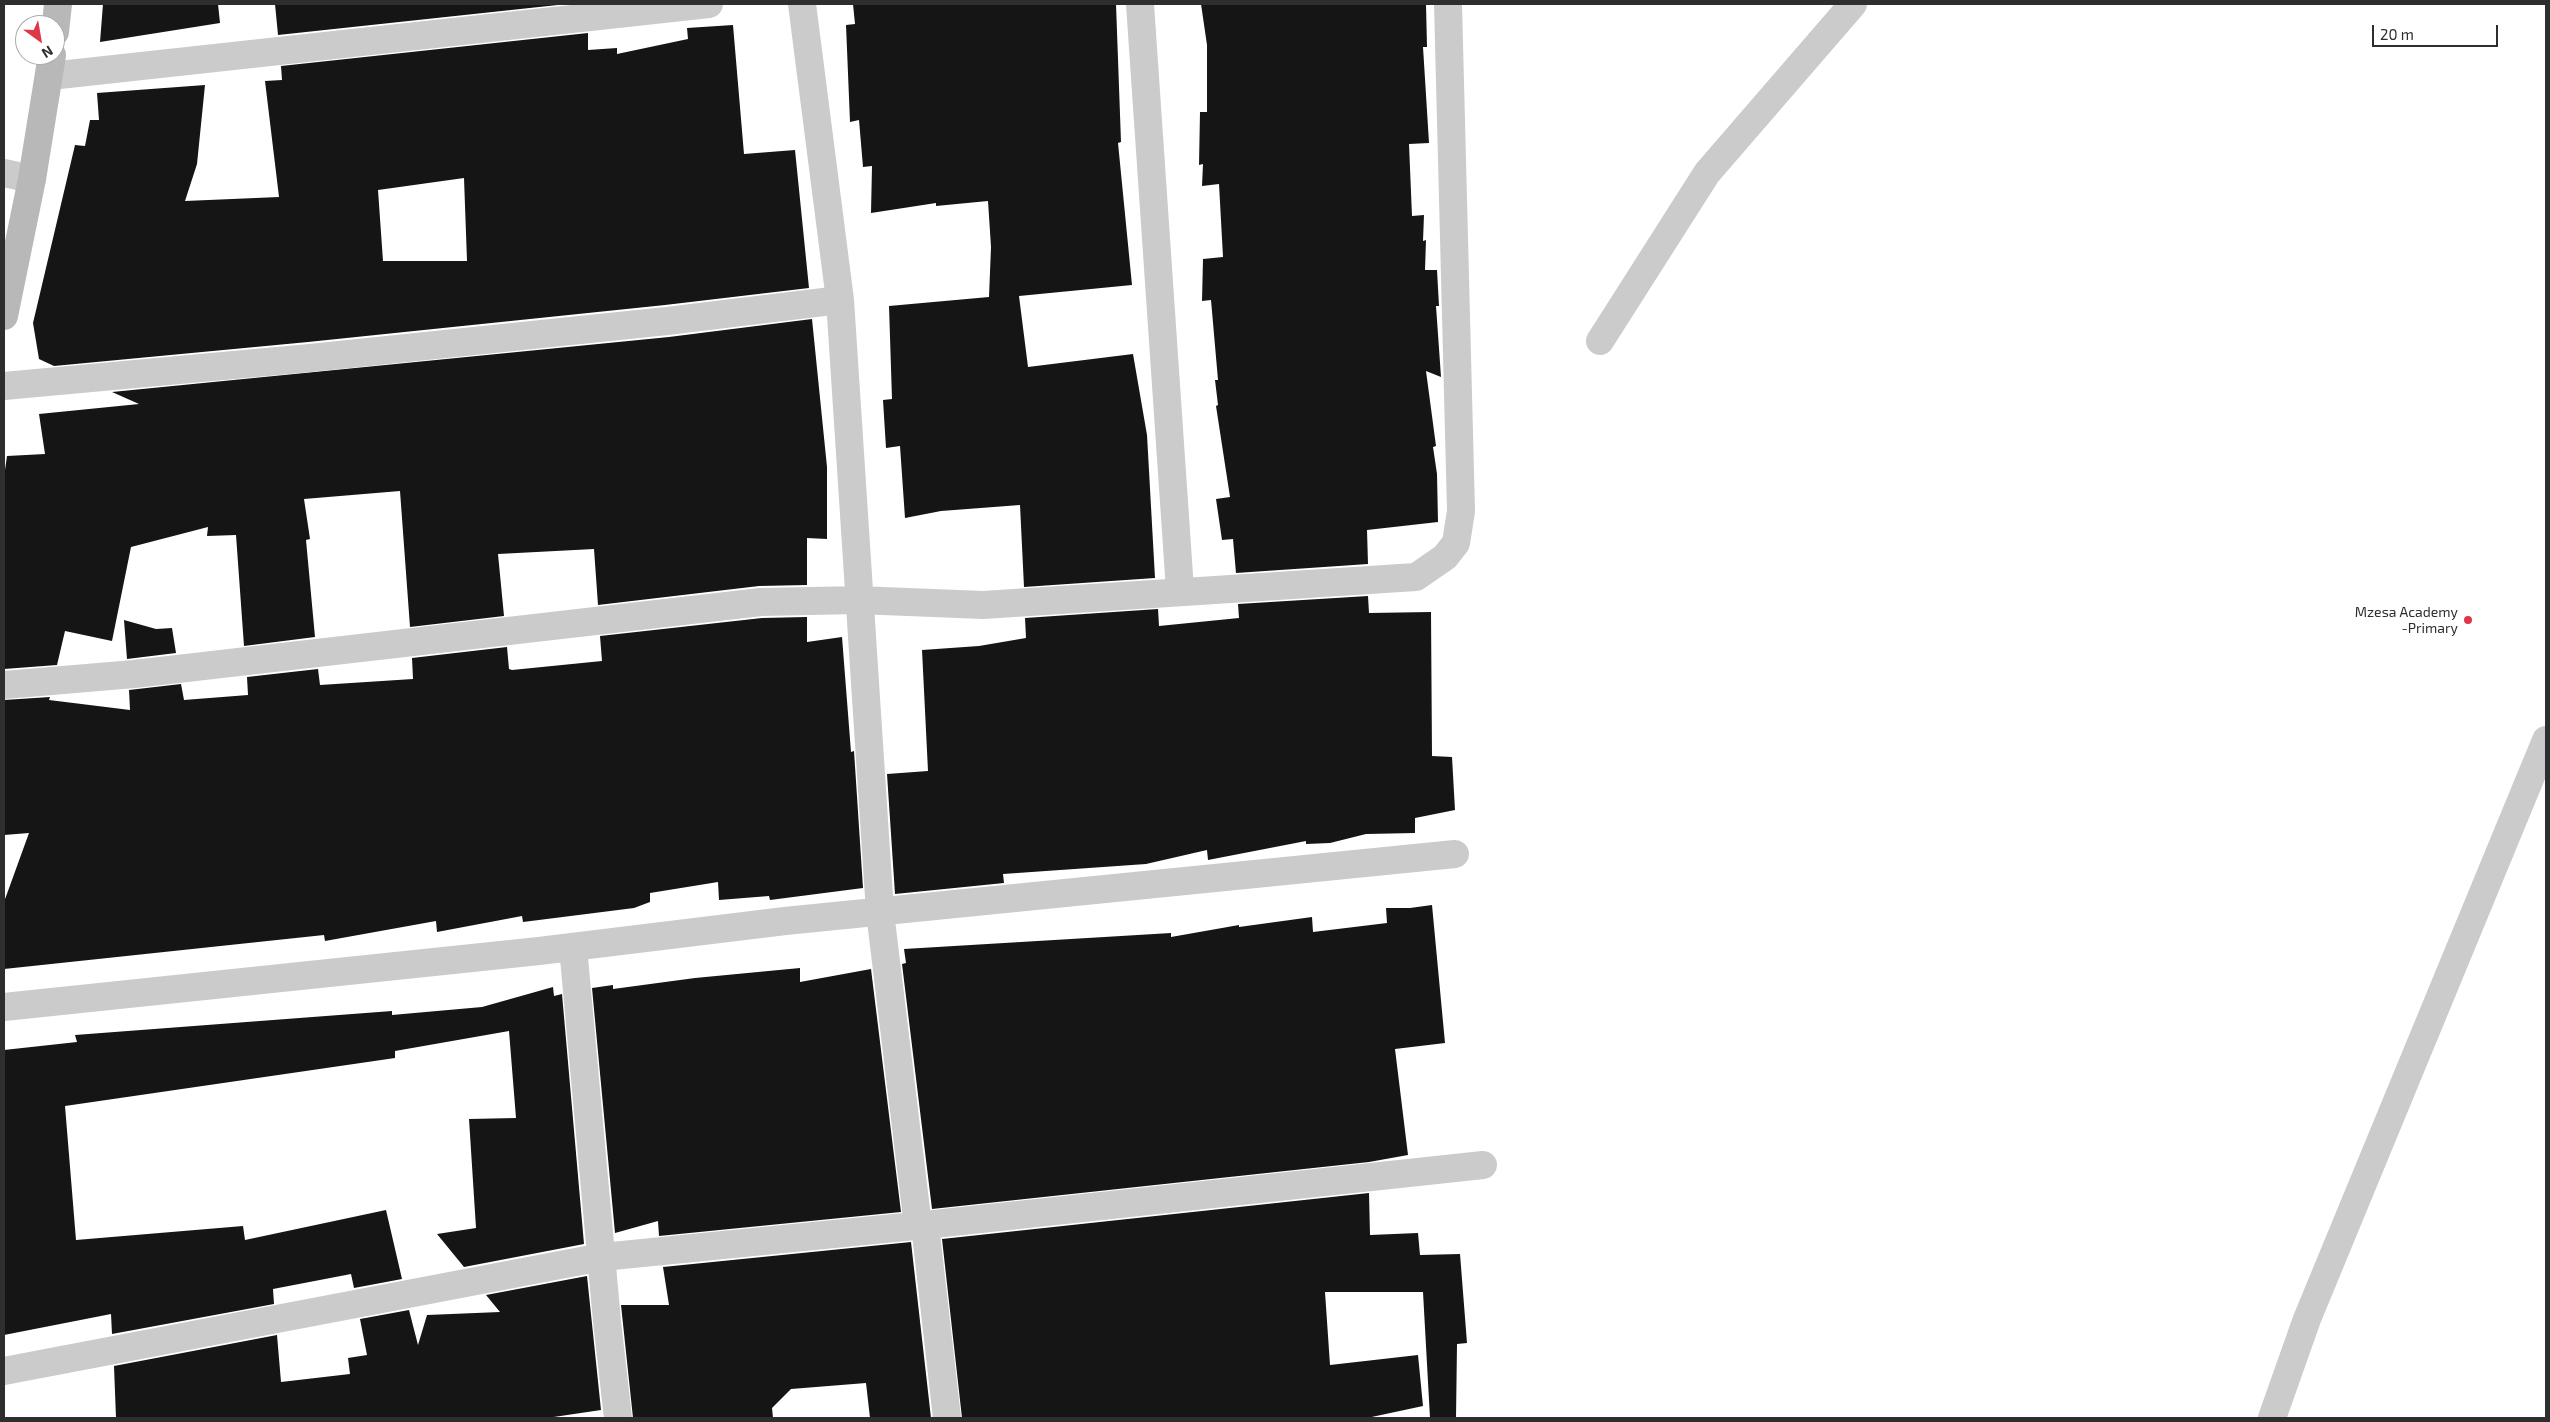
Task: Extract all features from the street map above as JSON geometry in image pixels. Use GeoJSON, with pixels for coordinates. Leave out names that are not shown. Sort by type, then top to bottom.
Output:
{"type":"FeatureCollection","features":[{"type":"Feature","properties":{"kind":"street"},"geometry":{"type":"LineString","coordinates":[[65,64],[709,4]]}},
{"type":"Feature","properties":{"kind":"street"},"geometry":{"type":"LineString","coordinates":[[802,4],[840,300],[858,600],[880,912],[947,1418]]}},
{"type":"Feature","properties":{"kind":"street"},"geometry":{"type":"LineString","coordinates":[[1140,4],[1180,590]]}},
{"type":"Feature","properties":{"kind":"street"},"geometry":{"type":"LineString","coordinates":[[4,684],[134,674],[761,602],[858,600],[983,605],[1180,590],[1416,577],[1445,557],[1456,543],[1461,511],[1448,4]]}},
{"type":"Feature","properties":{"kind":"street"},"geometry":{"type":"LineString","coordinates":[[1600,341],[1707,173],[1853,4]]}},
{"type":"Feature","properties":{"kind":"street"},"geometry":{"type":"LineString","coordinates":[[4,316],[32,180],[51,65]]}},
{"type":"Feature","properties":{"kind":"street"},"geometry":{"type":"LineString","coordinates":[[4,172],[32,180]]}},
{"type":"Feature","properties":{"kind":"street"},"geometry":{"type":"LineString","coordinates":[[4,386],[310,358],[667,321],[840,300]]}},
{"type":"Feature","properties":{"kind":"street"},"geometry":{"type":"LineString","coordinates":[[2272,1418],[2307,1318],[2546,740]]}},
{"type":"Feature","properties":{"kind":"street"},"geometry":{"type":"LineString","coordinates":[[4,1006],[880,912],[1455,854]]}},
{"type":"Feature","properties":{"kind":"street"},"geometry":{"type":"LineString","coordinates":[[573,946],[602,1257],[606,1321],[618,1418]]}},
{"type":"Feature","properties":{"kind":"street"},"geometry":{"type":"LineString","coordinates":[[4,1371],[602,1257],[921,1226],[1483,1165]]}},
{"type":"Feature","properties":{"kind":"building"},"geometry":{"type":"Polygon","coordinates":[[[103,4],[218,4],[220,23],[100,42],[103,4]]]}},
{"type":"Feature","properties":{"kind":"building"},"geometry":{"type":"Polygon","coordinates":[[[275,4],[567,4],[278,35],[275,4]]]}},
{"type":"Feature","properties":{"kind":"building"},"geometry":{"type":"Polygon","coordinates":[[[853,4],[1116,4],[1121,142],[1118,143],[1132,285],[1019,296],[1028,367],[1133,354],[1147,435],[1155,578],[1024,587],[1020,505],[941,511],[905,518],[900,446],[886,448],[883,400],[892,399],[889,306],[989,297],[991,247],[988,201],[936,206],[936,203],[871,213],[872,166],[863,167],[859,120],[850,122],[846,25],[855,24],[853,4]]]}},
{"type":"Feature","properties":{"kind":"building"},"geometry":{"type":"Polygon","coordinates":[[[1201,4],[1426,4],[1427,47],[1423,47],[1429,143],[1409,144],[1412,216],[1424,215],[1423,241],[1426,240],[1425,270],[1437,270],[1439,306],[1436,306],[1441,377],[1426,371],[1436,446],[1433,447],[1437,474],[1438,522],[1367,530],[1368,564],[1236,573],[1233,539],[1222,540],[1216,499],[1230,497],[1216,406],[1218,405],[1215,380],[1218,380],[1211,300],[1202,301],[1203,259],[1223,257],[1219,184],[1202,186],[1203,164],[1199,165],[1200,112],[1207,112],[1207,45],[1201,4]]]}},
{"type":"Feature","properties":{"kind":"building"},"geometry":{"type":"Polygon","coordinates":[[[733,25],[744,154],[795,150],[809,288],[308,342],[54,366],[39,359],[33,323],[75,145],[85,146],[90,120],[99,120],[97,93],[205,85],[197,164],[185,201],[279,197],[265,81],[282,80],[281,66],[588,33],[588,50],[617,48],[617,54],[688,39],[687,28],[733,25]],[[464,178],[378,190],[383,261],[467,261],[464,178]]]}},
{"type":"Feature","properties":{"kind":"building"},"geometry":{"type":"Polygon","coordinates":[[[812,319],[827,467],[827,539],[807,538],[807,585],[759,586],[598,605],[594,549],[498,554],[504,616],[410,627],[400,491],[304,499],[310,539],[306,540],[315,637],[244,646],[236,535],[207,536],[208,527],[131,547],[112,641],[65,631],[57,665],[4,669],[4,477],[7,456],[45,454],[39,414],[139,404],[112,392],[669,337],[812,319]]]}},
{"type":"Feature","properties":{"kind":"building"},"geometry":{"type":"Polygon","coordinates":[[[1368,596],[1369,613],[1431,612],[1432,756],[1452,757],[1455,810],[1415,818],[1415,833],[1366,834],[1330,843],[1306,844],[1306,841],[1208,860],[1207,850],[1146,864],[1003,874],[1004,883],[895,894],[887,774],[928,771],[922,650],[979,646],[1026,638],[1025,618],[1158,609],[1159,626],[1239,618],[1238,604],[1368,596]]]}},
{"type":"Feature","properties":{"kind":"building"},"geometry":{"type":"Polygon","coordinates":[[[807,617],[807,642],[842,637],[851,752],[854,751],[863,888],[770,900],[769,896],[719,900],[718,882],[650,893],[650,902],[634,908],[523,922],[522,916],[437,932],[436,921],[325,941],[324,935],[4,969],[4,902],[29,833],[4,835],[4,700],[50,697],[49,700],[130,710],[129,690],[181,684],[184,700],[248,695],[247,677],[318,669],[320,685],[413,679],[412,658],[507,647],[509,669],[512,670],[602,661],[600,636],[762,618],[807,617]]]}},
{"type":"Feature","properties":{"kind":"building"},"geometry":{"type":"Polygon","coordinates":[[[124,620],[156,629],[172,628],[176,653],[127,659],[124,620]]]}},
{"type":"Feature","properties":{"kind":"building"},"geometry":{"type":"Polygon","coordinates":[[[1432,905],[1445,1043],[1395,1049],[1408,1155],[1369,1162],[932,1209],[902,964],[906,963],[904,949],[1171,933],[1171,937],[1239,925],[1239,927],[1312,917],[1313,932],[1387,923],[1386,908],[1410,908],[1432,905]]]}},
{"type":"Feature","properties":{"kind":"building"},"geometry":{"type":"Polygon","coordinates":[[[800,968],[800,982],[871,969],[901,1212],[659,1236],[658,1221],[615,1233],[592,988],[613,985],[613,989],[695,978],[800,968]]]}},
{"type":"Feature","properties":{"kind":"building"},"geometry":{"type":"Polygon","coordinates":[[[553,987],[554,996],[562,994],[584,1244],[464,1267],[437,1234],[476,1228],[469,1119],[516,1118],[509,1031],[395,1051],[395,1058],[65,1106],[76,1240],[243,1226],[245,1240],[386,1210],[402,1279],[354,1288],[351,1274],[273,1289],[274,1304],[112,1334],[111,1314],[4,1335],[4,1050],[77,1042],[75,1035],[392,1011],[392,1015],[482,1007],[553,987]]]}},
{"type":"Feature","properties":{"kind":"building"},"geometry":{"type":"Polygon","coordinates":[[[1369,1193],[1370,1235],[1418,1233],[1420,1255],[1460,1254],[1467,1343],[1457,1344],[1456,1418],[1430,1418],[1423,1292],[1325,1292],[1330,1365],[1418,1355],[1423,1406],[1367,1418],[962,1418],[942,1239],[1369,1193]]]}},
{"type":"Feature","properties":{"kind":"building"},"geometry":{"type":"Polygon","coordinates":[[[911,1242],[931,1418],[870,1418],[866,1383],[791,1389],[772,1408],[773,1418],[633,1418],[621,1305],[669,1305],[663,1267],[911,1242]]]}},
{"type":"Feature","properties":{"kind":"building"},"geometry":{"type":"Polygon","coordinates":[[[587,1276],[601,1410],[547,1418],[116,1418],[114,1366],[277,1335],[281,1382],[350,1374],[348,1358],[367,1355],[360,1319],[409,1310],[418,1345],[427,1315],[500,1312],[486,1295],[587,1276]]]}},
{"type":"Feature","properties":{"kind":"place","name":"Mzesa Academy -Primary"},"geometry":{"type":"Point","coordinates":[2468,620]}}]}
